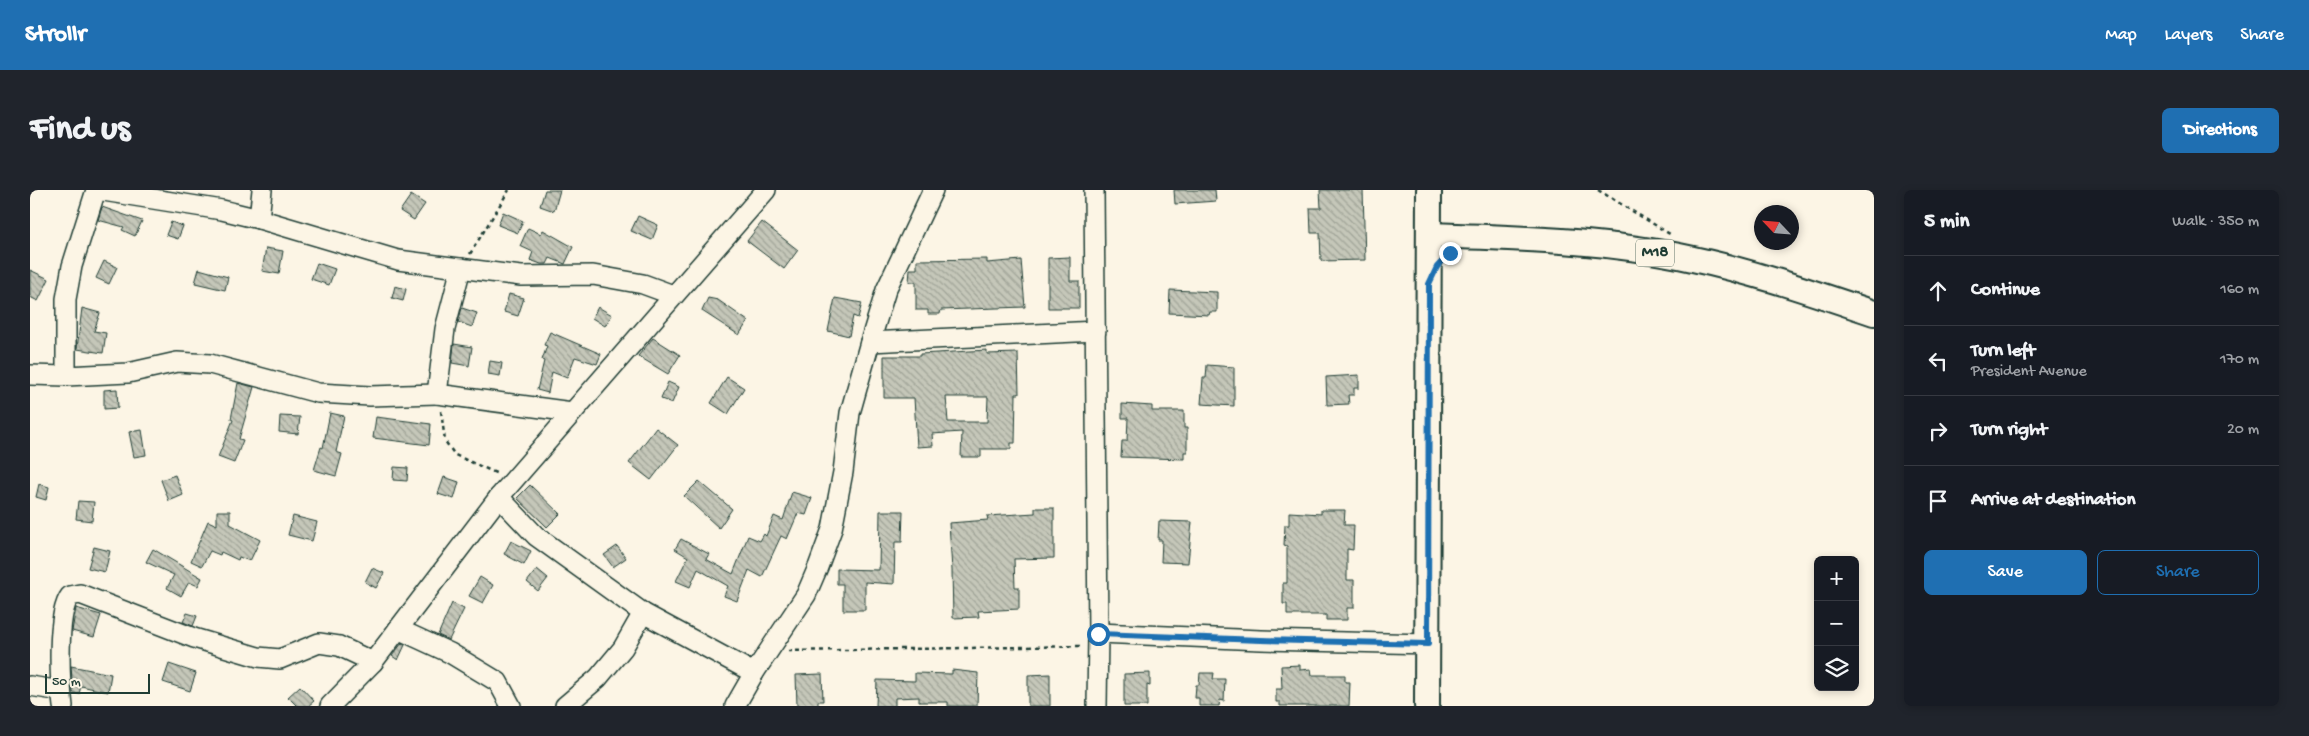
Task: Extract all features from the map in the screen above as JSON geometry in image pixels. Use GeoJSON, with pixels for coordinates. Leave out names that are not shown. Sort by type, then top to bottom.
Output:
{"type":"FeatureCollection","features":[{"type":"Feature","properties":{"kind":"main road"},"geometry":{"type":"LineString","coordinates":[[1427,706],[1429,192]]}},
{"type":"Feature","properties":{"kind":"main road"},"geometry":{"type":"LineString","coordinates":[[1429,192],[1438,209],[1451,222],[1467,231],[1484,237]]}},
{"type":"Feature","properties":{"kind":"main road","name":"M18"},"geometry":{"type":"LineString","coordinates":[[1429,235],[1560,239],[1691,258],[1754,274],[1874,313]]}},
{"type":"Feature","properties":{"kind":"main road"},"geometry":{"type":"LineString","coordinates":[[1429,284],[1437,267],[1450,253],[1465,242],[1484,237]]}},
{"type":"Feature","properties":{"kind":"street"},"geometry":{"type":"LineString","coordinates":[[66,376],[66,299],[72,266],[97,190],[222,210],[398,260],[521,276],[593,275],[643,284],[672,295]]}},
{"type":"Feature","properties":{"kind":"street"},"geometry":{"type":"LineString","coordinates":[[259,219],[262,190]]}},
{"type":"Feature","properties":{"kind":"street"},"geometry":{"type":"LineString","coordinates":[[330,706],[373,662],[499,497],[672,295],[766,190]]}},
{"type":"Feature","properties":{"kind":"street"},"geometry":{"type":"LineString","coordinates":[[735,706],[754,673],[806,595],[818,567],[832,529],[843,472],[850,413],[886,290],[934,190]]}},
{"type":"Feature","properties":{"kind":"street"},"geometry":{"type":"LineString","coordinates":[[1094,190],[1097,706]]}},
{"type":"Feature","properties":{"kind":"street"},"geometry":{"type":"LineString","coordinates":[[437,394],[445,329],[461,268]]}},
{"type":"Feature","properties":{"kind":"street"},"geometry":{"type":"LineString","coordinates":[[870,342],[1096,331]]}},
{"type":"Feature","properties":{"kind":"street"},"geometry":{"type":"LineString","coordinates":[[30,375],[66,376],[128,373],[177,362],[210,364],[318,393],[370,396],[437,394],[572,412]]}},
{"type":"Feature","properties":{"kind":"street"},"geometry":{"type":"LineString","coordinates":[[499,497],[536,536],[643,613],[754,673]]}},
{"type":"Feature","properties":{"kind":"street"},"geometry":{"type":"LineString","coordinates":[[30,686],[62,698],[60,658],[65,607],[70,596],[75,594],[80,594],[194,638],[258,657],[280,659],[319,643],[339,646],[373,662]]}},
{"type":"Feature","properties":{"kind":"street"},"geometry":{"type":"LineString","coordinates":[[565,706],[598,678],[611,663],[623,648],[643,613]]}},
{"type":"Feature","properties":{"kind":"street"},"geometry":{"type":"LineString","coordinates":[[398,629],[450,653],[498,682],[511,706]]}},
{"type":"Feature","properties":{"kind":"street"},"geometry":{"type":"LineString","coordinates":[[1098,640],[1261,640],[1428,644]]}},
{"type":"Feature","properties":{"kind":"path"},"geometry":{"type":"LineString","coordinates":[[461,268],[509,190]]}},
{"type":"Feature","properties":{"kind":"path"},"geometry":{"type":"LineString","coordinates":[[1598,190],[1670,234],[1691,258]]}},
{"type":"Feature","properties":{"kind":"path"},"geometry":{"type":"LineString","coordinates":[[437,394],[445,441],[455,456],[513,481]]}},
{"type":"Feature","properties":{"kind":"path"},"geometry":{"type":"LineString","coordinates":[[769,652],[1098,640]]}},
{"type":"Feature","properties":{"kind":"building"},"geometry":{"type":"Polygon","coordinates":[[[545,190],[560,190],[554,211],[540,206],[545,190]]]}},
{"type":"Feature","properties":{"kind":"building"},"geometry":{"type":"Polygon","coordinates":[[[1174,190],[1215,190],[1216,201],[1175,204],[1174,190]]]}},
{"type":"Feature","properties":{"kind":"building"},"geometry":{"type":"Polygon","coordinates":[[[1320,190],[1363,190],[1365,260],[1321,261],[1320,233],[1311,233],[1310,208],[1321,208],[1320,190]]]}},
{"type":"Feature","properties":{"kind":"building"},"geometry":{"type":"Polygon","coordinates":[[[411,195],[425,204],[414,220],[400,211],[411,195]]]}},
{"type":"Feature","properties":{"kind":"building"},"geometry":{"type":"Polygon","coordinates":[[[102,207],[142,221],[135,236],[122,230],[124,227],[98,220],[102,207]]]}},
{"type":"Feature","properties":{"kind":"building"},"geometry":{"type":"Polygon","coordinates":[[[503,212],[523,221],[518,233],[498,225],[503,212]]]}},
{"type":"Feature","properties":{"kind":"building"},"geometry":{"type":"Polygon","coordinates":[[[638,216],[658,225],[652,240],[631,231],[638,216]]]}},
{"type":"Feature","properties":{"kind":"building"},"geometry":{"type":"Polygon","coordinates":[[[171,222],[183,226],[178,239],[166,235],[171,222]]]}},
{"type":"Feature","properties":{"kind":"building"},"geometry":{"type":"Polygon","coordinates":[[[762,222],[798,250],[784,269],[747,241],[762,222]]]}},
{"type":"Feature","properties":{"kind":"building"},"geometry":{"type":"Polygon","coordinates":[[[528,228],[541,234],[543,230],[573,247],[565,264],[550,258],[547,264],[530,260],[533,252],[520,246],[528,228]]]}},
{"type":"Feature","properties":{"kind":"building"},"geometry":{"type":"Polygon","coordinates":[[[266,248],[283,251],[279,274],[262,271],[266,248]]]}},
{"type":"Feature","properties":{"kind":"building"},"geometry":{"type":"Polygon","coordinates":[[[1070,257],[1070,281],[1079,281],[1079,308],[1048,308],[1048,258],[1070,257]]]}},
{"type":"Feature","properties":{"kind":"building"},"geometry":{"type":"Polygon","coordinates":[[[987,259],[987,263],[1021,260],[1025,307],[941,310],[940,314],[928,314],[928,310],[916,310],[916,282],[909,282],[910,269],[917,269],[917,260],[987,259]]]}},
{"type":"Feature","properties":{"kind":"building"},"geometry":{"type":"Polygon","coordinates":[[[104,261],[117,267],[109,284],[96,278],[104,261]]]}},
{"type":"Feature","properties":{"kind":"building"},"geometry":{"type":"Polygon","coordinates":[[[317,263],[335,269],[329,285],[311,279],[317,263]]]}},
{"type":"Feature","properties":{"kind":"building"},"geometry":{"type":"Polygon","coordinates":[[[199,269],[228,277],[225,290],[195,283],[199,269]]]}},
{"type":"Feature","properties":{"kind":"building"},"geometry":{"type":"Polygon","coordinates":[[[30,270],[49,279],[38,301],[30,297],[30,270]]]}},
{"type":"Feature","properties":{"kind":"building"},"geometry":{"type":"Polygon","coordinates":[[[395,286],[406,289],[403,301],[392,298],[395,286]]]}},
{"type":"Feature","properties":{"kind":"building"},"geometry":{"type":"Polygon","coordinates":[[[1170,290],[1217,292],[1217,312],[1210,312],[1209,315],[1169,313],[1170,290]]]}},
{"type":"Feature","properties":{"kind":"building"},"geometry":{"type":"Polygon","coordinates":[[[509,294],[524,298],[518,316],[504,312],[509,294]]]}},
{"type":"Feature","properties":{"kind":"building"},"geometry":{"type":"Polygon","coordinates":[[[708,298],[718,300],[748,321],[739,335],[702,311],[708,298]]]}},
{"type":"Feature","properties":{"kind":"building"},"geometry":{"type":"Polygon","coordinates":[[[835,298],[862,303],[858,318],[853,316],[849,336],[828,331],[835,298]]]}},
{"type":"Feature","properties":{"kind":"building"},"geometry":{"type":"Polygon","coordinates":[[[598,307],[612,315],[605,326],[592,318],[598,307]]]}},
{"type":"Feature","properties":{"kind":"building"},"geometry":{"type":"Polygon","coordinates":[[[82,308],[100,313],[94,331],[106,333],[103,353],[77,349],[82,308]]]}},
{"type":"Feature","properties":{"kind":"building"},"geometry":{"type":"Polygon","coordinates":[[[462,308],[477,313],[472,327],[458,322],[462,308]]]}},
{"type":"Feature","properties":{"kind":"building"},"geometry":{"type":"Polygon","coordinates":[[[550,332],[601,354],[597,364],[575,357],[567,378],[552,372],[548,393],[537,390],[544,361],[542,360],[547,346],[544,345],[550,332]]]}},
{"type":"Feature","properties":{"kind":"building"},"geometry":{"type":"Polygon","coordinates":[[[653,338],[680,355],[668,374],[638,356],[653,338]]]}},
{"type":"Feature","properties":{"kind":"building"},"geometry":{"type":"Polygon","coordinates":[[[454,344],[472,347],[469,366],[452,363],[454,344]]]}},
{"type":"Feature","properties":{"kind":"building"},"geometry":{"type":"Polygon","coordinates":[[[987,350],[987,354],[1018,353],[1019,394],[1016,394],[1015,443],[1011,443],[1011,449],[981,449],[981,457],[961,457],[962,432],[932,434],[933,446],[917,447],[914,398],[884,398],[884,356],[920,356],[920,354],[987,350]],[[946,397],[948,422],[987,422],[988,397],[946,397]]]}},
{"type":"Feature","properties":{"kind":"building"},"geometry":{"type":"Polygon","coordinates":[[[490,361],[502,363],[500,376],[488,374],[490,361]]]}},
{"type":"Feature","properties":{"kind":"building"},"geometry":{"type":"Polygon","coordinates":[[[1207,365],[1234,367],[1234,406],[1201,404],[1203,378],[1206,378],[1207,365]]]}},
{"type":"Feature","properties":{"kind":"building"},"geometry":{"type":"Polygon","coordinates":[[[1359,375],[1359,388],[1354,388],[1354,395],[1348,395],[1349,404],[1327,405],[1326,377],[1359,375]]]}},
{"type":"Feature","properties":{"kind":"building"},"geometry":{"type":"Polygon","coordinates":[[[727,377],[744,388],[728,414],[711,403],[727,377]]]}},
{"type":"Feature","properties":{"kind":"building"},"geometry":{"type":"Polygon","coordinates":[[[668,382],[679,387],[672,403],[661,399],[668,382]]]}},
{"type":"Feature","properties":{"kind":"building"},"geometry":{"type":"Polygon","coordinates":[[[238,383],[254,387],[239,439],[243,440],[234,463],[218,457],[233,420],[231,419],[238,383]]]}},
{"type":"Feature","properties":{"kind":"building"},"geometry":{"type":"Polygon","coordinates":[[[117,389],[118,408],[104,409],[104,390],[117,389]]]}},
{"type":"Feature","properties":{"kind":"building"},"geometry":{"type":"Polygon","coordinates":[[[1122,404],[1152,406],[1152,411],[1184,411],[1184,428],[1187,428],[1187,452],[1184,452],[1184,459],[1121,457],[1122,441],[1127,441],[1128,418],[1122,418],[1122,404]]]}},
{"type":"Feature","properties":{"kind":"building"},"geometry":{"type":"Polygon","coordinates":[[[330,413],[344,416],[336,452],[342,454],[336,476],[314,470],[321,447],[323,448],[330,413]]]}},
{"type":"Feature","properties":{"kind":"building"},"geometry":{"type":"Polygon","coordinates":[[[280,416],[300,417],[298,434],[279,432],[280,416]]]}},
{"type":"Feature","properties":{"kind":"building"},"geometry":{"type":"Polygon","coordinates":[[[376,417],[431,424],[429,445],[373,438],[376,417]]]}},
{"type":"Feature","properties":{"kind":"building"},"geometry":{"type":"Polygon","coordinates":[[[656,428],[678,445],[651,480],[629,463],[656,428]]]}},
{"type":"Feature","properties":{"kind":"building"},"geometry":{"type":"Polygon","coordinates":[[[142,430],[146,455],[134,457],[129,432],[142,430]]]}},
{"type":"Feature","properties":{"kind":"building"},"geometry":{"type":"Polygon","coordinates":[[[394,467],[408,468],[407,481],[393,480],[394,467]]]}},
{"type":"Feature","properties":{"kind":"building"},"geometry":{"type":"Polygon","coordinates":[[[175,475],[183,495],[169,501],[161,480],[175,475]]]}},
{"type":"Feature","properties":{"kind":"building"},"geometry":{"type":"Polygon","coordinates":[[[444,477],[459,482],[454,499],[438,494],[444,477]]]}},
{"type":"Feature","properties":{"kind":"building"},"geometry":{"type":"Polygon","coordinates":[[[699,481],[732,509],[719,528],[684,496],[699,481]]]}},
{"type":"Feature","properties":{"kind":"building"},"geometry":{"type":"Polygon","coordinates":[[[39,484],[49,487],[46,500],[36,497],[39,484]]]}},
{"type":"Feature","properties":{"kind":"building"},"geometry":{"type":"Polygon","coordinates":[[[530,485],[560,514],[547,527],[517,498],[530,485]]]}},
{"type":"Feature","properties":{"kind":"building"},"geometry":{"type":"Polygon","coordinates":[[[792,492],[812,498],[806,515],[798,513],[787,539],[781,536],[762,577],[749,570],[737,601],[724,596],[728,586],[698,569],[690,587],[676,581],[688,557],[675,549],[681,539],[709,554],[706,559],[733,574],[748,536],[760,541],[764,534],[766,536],[774,516],[783,520],[792,492]]]}},
{"type":"Feature","properties":{"kind":"building"},"geometry":{"type":"Polygon","coordinates":[[[78,501],[94,502],[92,521],[76,519],[78,501]]]}},
{"type":"Feature","properties":{"kind":"building"},"geometry":{"type":"Polygon","coordinates":[[[1035,508],[1054,508],[1054,558],[1014,559],[1015,587],[1019,587],[1019,609],[978,611],[979,617],[953,618],[949,523],[988,520],[987,516],[1035,513],[1035,508]]]}},
{"type":"Feature","properties":{"kind":"building"},"geometry":{"type":"Polygon","coordinates":[[[1321,510],[1345,510],[1344,525],[1354,525],[1353,550],[1347,549],[1347,580],[1354,580],[1354,608],[1347,608],[1347,620],[1326,620],[1326,615],[1287,615],[1287,604],[1283,604],[1283,583],[1287,583],[1287,546],[1284,545],[1285,525],[1289,525],[1289,512],[1321,514],[1321,510]]]}},
{"type":"Feature","properties":{"kind":"building"},"geometry":{"type":"Polygon","coordinates":[[[217,511],[230,511],[230,524],[260,540],[250,561],[239,557],[238,560],[221,552],[220,555],[210,551],[202,566],[191,561],[208,521],[217,525],[217,511]]]}},
{"type":"Feature","properties":{"kind":"building"},"geometry":{"type":"Polygon","coordinates":[[[880,511],[903,511],[902,542],[895,542],[894,584],[865,582],[865,610],[843,610],[843,584],[837,584],[837,569],[879,570],[880,511]]]}},
{"type":"Feature","properties":{"kind":"building"},"geometry":{"type":"Polygon","coordinates":[[[293,516],[317,522],[312,541],[288,535],[293,516]]]}},
{"type":"Feature","properties":{"kind":"building"},"geometry":{"type":"Polygon","coordinates":[[[1159,521],[1192,522],[1188,563],[1161,562],[1162,540],[1158,540],[1159,521]]]}},
{"type":"Feature","properties":{"kind":"building"},"geometry":{"type":"Polygon","coordinates":[[[511,541],[531,551],[524,565],[504,554],[511,541]]]}},
{"type":"Feature","properties":{"kind":"building"},"geometry":{"type":"Polygon","coordinates":[[[617,546],[626,558],[613,567],[604,555],[617,546]]]}},
{"type":"Feature","properties":{"kind":"building"},"geometry":{"type":"Polygon","coordinates":[[[94,547],[110,551],[105,572],[88,568],[94,547]]]}},
{"type":"Feature","properties":{"kind":"building"},"geometry":{"type":"Polygon","coordinates":[[[153,549],[202,578],[198,586],[189,582],[181,596],[167,588],[174,575],[146,562],[153,549]]]}},
{"type":"Feature","properties":{"kind":"building"},"geometry":{"type":"Polygon","coordinates":[[[372,568],[384,573],[376,588],[365,582],[372,568]]]}},
{"type":"Feature","properties":{"kind":"building"},"geometry":{"type":"Polygon","coordinates":[[[537,569],[548,578],[538,591],[527,582],[537,569]]]}},
{"type":"Feature","properties":{"kind":"building"},"geometry":{"type":"Polygon","coordinates":[[[480,577],[493,585],[483,603],[469,596],[480,577]]]}},
{"type":"Feature","properties":{"kind":"building"},"geometry":{"type":"Polygon","coordinates":[[[452,603],[464,609],[449,640],[438,635],[452,603]]]}},
{"type":"Feature","properties":{"kind":"building"},"geometry":{"type":"Polygon","coordinates":[[[76,608],[101,615],[94,637],[72,631],[76,608]]]}},
{"type":"Feature","properties":{"kind":"building"},"geometry":{"type":"Polygon","coordinates":[[[187,613],[197,616],[193,626],[183,622],[187,613]]]}},
{"type":"Feature","properties":{"kind":"building"},"geometry":{"type":"Polygon","coordinates":[[[402,643],[405,645],[398,660],[392,656],[402,643]]]}},
{"type":"Feature","properties":{"kind":"building"},"geometry":{"type":"Polygon","coordinates":[[[169,664],[196,673],[190,691],[163,682],[169,664]]]}},
{"type":"Feature","properties":{"kind":"building"},"geometry":{"type":"Polygon","coordinates":[[[1300,665],[1300,670],[1311,669],[1312,675],[1345,675],[1345,682],[1350,682],[1349,706],[1280,706],[1280,702],[1276,702],[1276,689],[1282,689],[1281,666],[1300,665]]]}},
{"type":"Feature","properties":{"kind":"building"},"geometry":{"type":"Polygon","coordinates":[[[71,666],[111,674],[108,692],[81,686],[79,694],[73,693],[71,666]]]}},
{"type":"Feature","properties":{"kind":"building"},"geometry":{"type":"Polygon","coordinates":[[[952,670],[978,673],[977,706],[948,706],[948,702],[919,702],[919,697],[895,698],[895,706],[876,706],[877,680],[915,681],[915,673],[952,674],[952,670]]]}},
{"type":"Feature","properties":{"kind":"building"},"geometry":{"type":"Polygon","coordinates":[[[1150,673],[1150,686],[1147,685],[1147,706],[1124,706],[1124,674],[1150,673]]]}},
{"type":"Feature","properties":{"kind":"building"},"geometry":{"type":"Polygon","coordinates":[[[1200,673],[1214,673],[1213,679],[1225,679],[1224,701],[1220,700],[1219,706],[1199,706],[1199,698],[1195,698],[1196,685],[1199,685],[1200,673]]]}},
{"type":"Feature","properties":{"kind":"building"},"geometry":{"type":"Polygon","coordinates":[[[822,674],[823,701],[818,701],[818,706],[797,706],[796,675],[822,674]]]}},
{"type":"Feature","properties":{"kind":"building"},"geometry":{"type":"Polygon","coordinates":[[[1050,674],[1050,706],[1028,706],[1028,675],[1050,674]]]}},
{"type":"Feature","properties":{"kind":"building"},"geometry":{"type":"Polygon","coordinates":[[[300,686],[314,701],[308,706],[297,706],[288,697],[300,686]]]}},
{"type":"Feature","properties":{"kind":"route"},"geometry":{"type":"LineString","coordinates":[[1098,634],[1428,644],[1429,284],[1437,267],[1450,253]]}}]}
